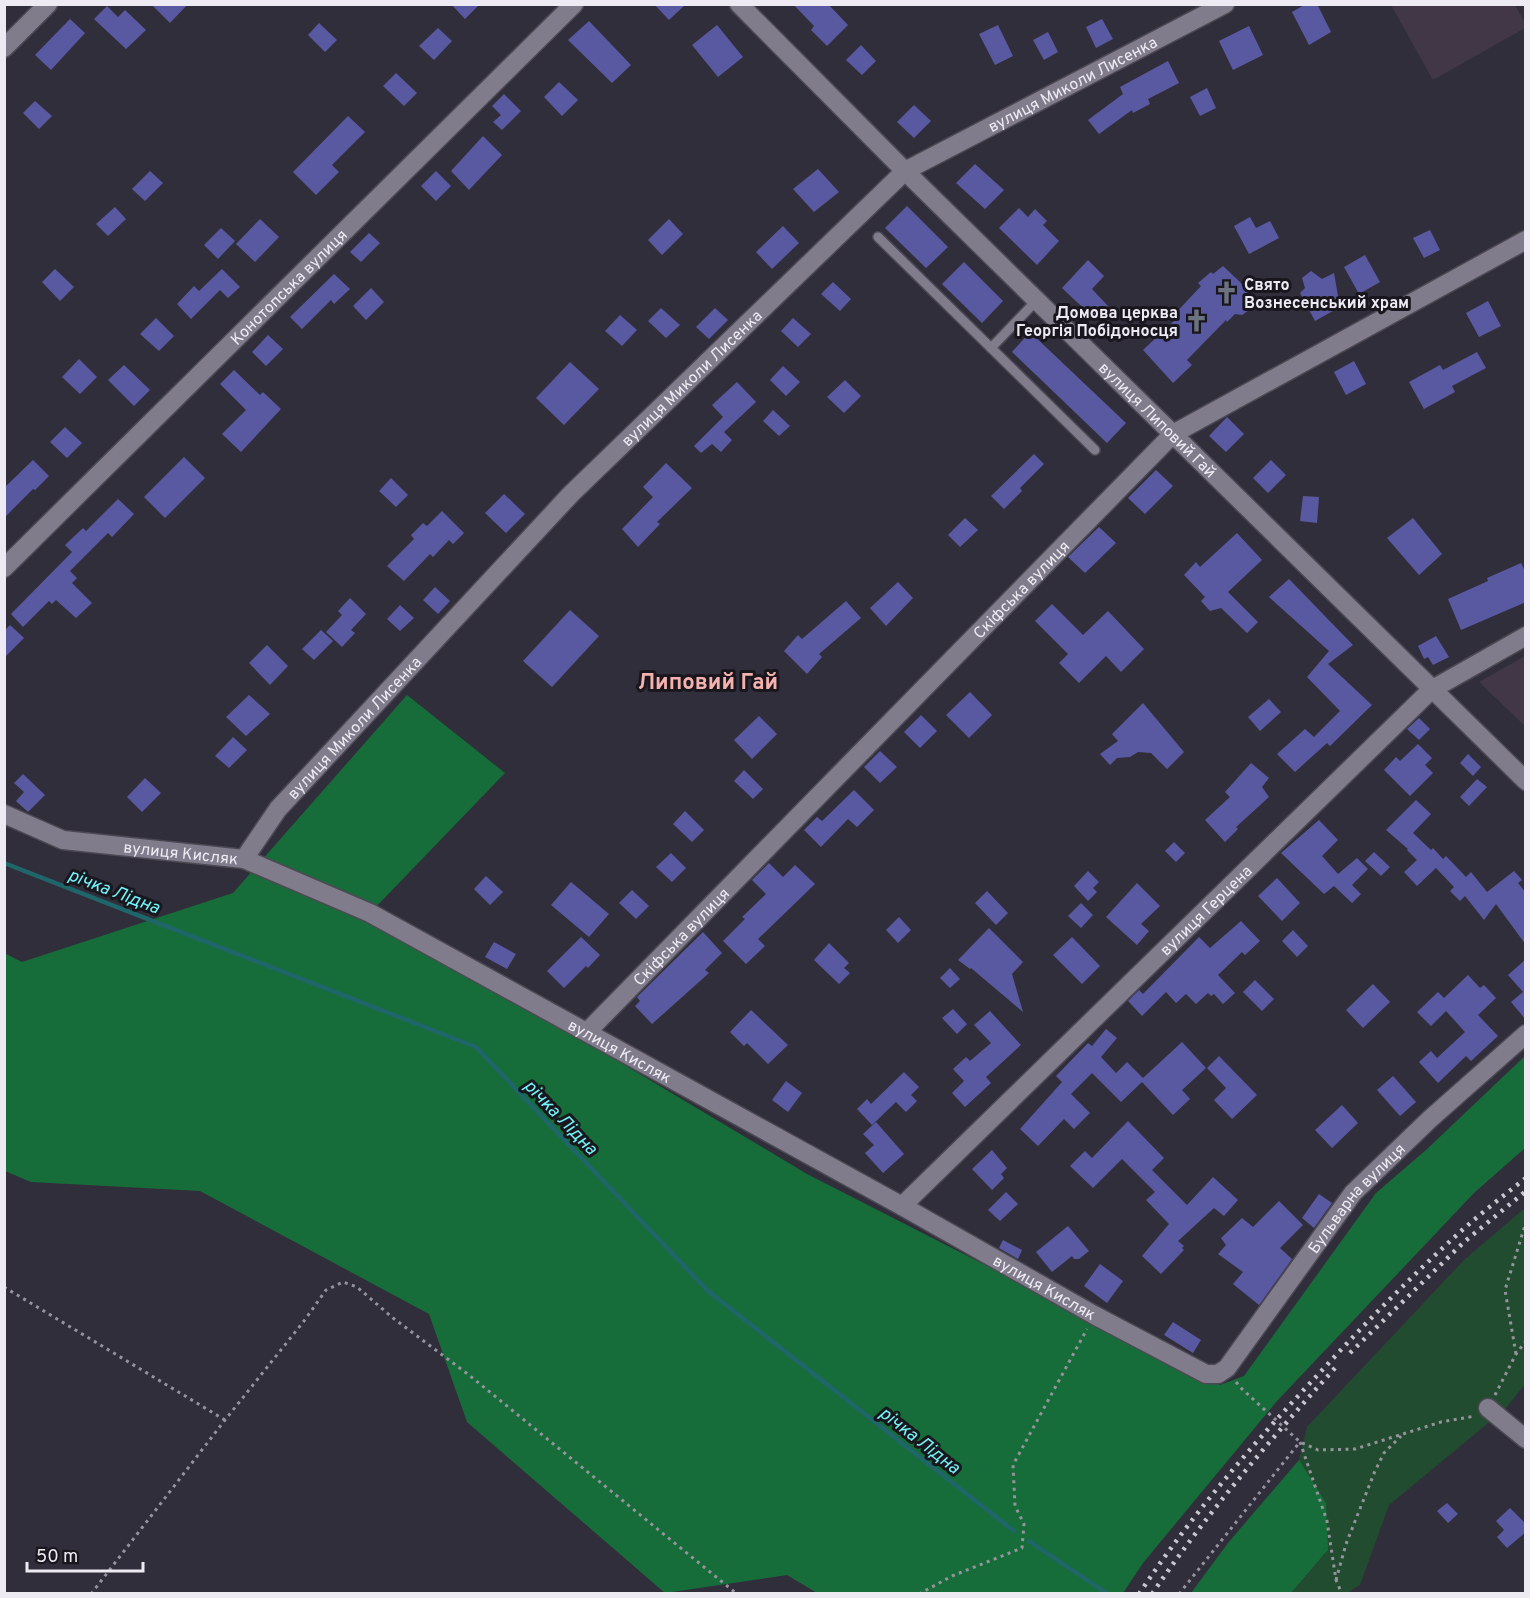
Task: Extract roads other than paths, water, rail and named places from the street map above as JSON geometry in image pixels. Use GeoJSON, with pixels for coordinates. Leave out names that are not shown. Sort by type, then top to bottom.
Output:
{"type":"FeatureCollection","features":[{"type":"Feature","properties":{"kind":"street"},"geometry":{"type":"LineString","coordinates":[[4,48],[48,4]]}},
{"type":"Feature","properties":{"kind":"street","name":"Конотопська вулиця"},"geometry":{"type":"LineString","coordinates":[[4,568],[574,4]]}},
{"type":"Feature","properties":{"kind":"street","name":"вулиця Липовий Гай"},"geometry":{"type":"LineString","coordinates":[[739,4],[905,171],[1526,781]]}},
{"type":"Feature","properties":{"kind":"street","name":"вулиця Миколи Лисенка"},"geometry":{"type":"LineString","coordinates":[[244,859],[278,809],[571,494],[905,171],[1225,4]]}},
{"type":"Feature","properties":{"kind":"street","name":"Скіфська вулиця"},"geometry":{"type":"LineString","coordinates":[[587,1032],[1173,434],[1526,240]]}},
{"type":"Feature","properties":{"kind":"street","name":"вулиця Герцена"},"geometry":{"type":"LineString","coordinates":[[902,1206],[1431,690],[1526,636]]}},
{"type":"Feature","properties":{"kind":"street","name":"вулиця Кисляк"},"geometry":{"type":"LineString","coordinates":[[4,814],[63,840],[244,859],[370,913],[902,1206],[1094,1315],[1206,1374]]}},
{"type":"Feature","properties":{"kind":"street","name":"Бульварна вулиця"},"geometry":{"type":"LineString","coordinates":[[1206,1374],[1218,1374],[1227,1368],[1353,1193],[1430,1119],[1526,1034]]}},
{"type":"Feature","properties":{"kind":"street"},"geometry":{"type":"LineString","coordinates":[[1488,1408],[1526,1439]]}},
{"type":"Feature","properties":{"kind":"lane"},"geometry":{"type":"LineString","coordinates":[[878,237],[1095,450]]}},
{"type":"Feature","properties":{"kind":"lane"},"geometry":{"type":"LineString","coordinates":[[991,348],[1037,300]]}},
{"type":"Feature","properties":{"kind":"waterway","name":"річка Лідна"},"geometry":{"type":"LineString","coordinates":[[4,863],[476,1047],[708,1291],[1014,1531]]}},
{"type":"Feature","properties":{"kind":"waterway","name":"річка Лідна"},"geometry":{"type":"LineString","coordinates":[[1029,1541],[1108,1594]]}},
{"type":"Feature","properties":{"kind":"railway"},"geometry":{"type":"LineString","coordinates":[[1139,1594],[1205,1504],[1302,1392],[1375,1314],[1425,1265],[1475,1219],[1526,1178]]}},
{"type":"Feature","properties":{"kind":"railway"},"geometry":{"type":"LineString","coordinates":[[1350,1353],[1464,1242],[1526,1191]]}},
{"type":"Feature","properties":{"kind":"railway"},"geometry":{"type":"LineString","coordinates":[[1152,1594],[1240,1478],[1335,1368]]}},
{"type":"Feature","properties":{"kind":"place","name":"Свято Вознесенський храм"},"geometry":{"type":"Point","coordinates":[1226,293]}},
{"type":"Feature","properties":{"kind":"place","name":"Домова церква Георгія Побідоносця"},"geometry":{"type":"Point","coordinates":[1196,321]}},
{"type":"Feature","properties":{"kind":"district","name":"Липовий Гай"},"geometry":{"type":"Point","coordinates":[708,681]}}]}
